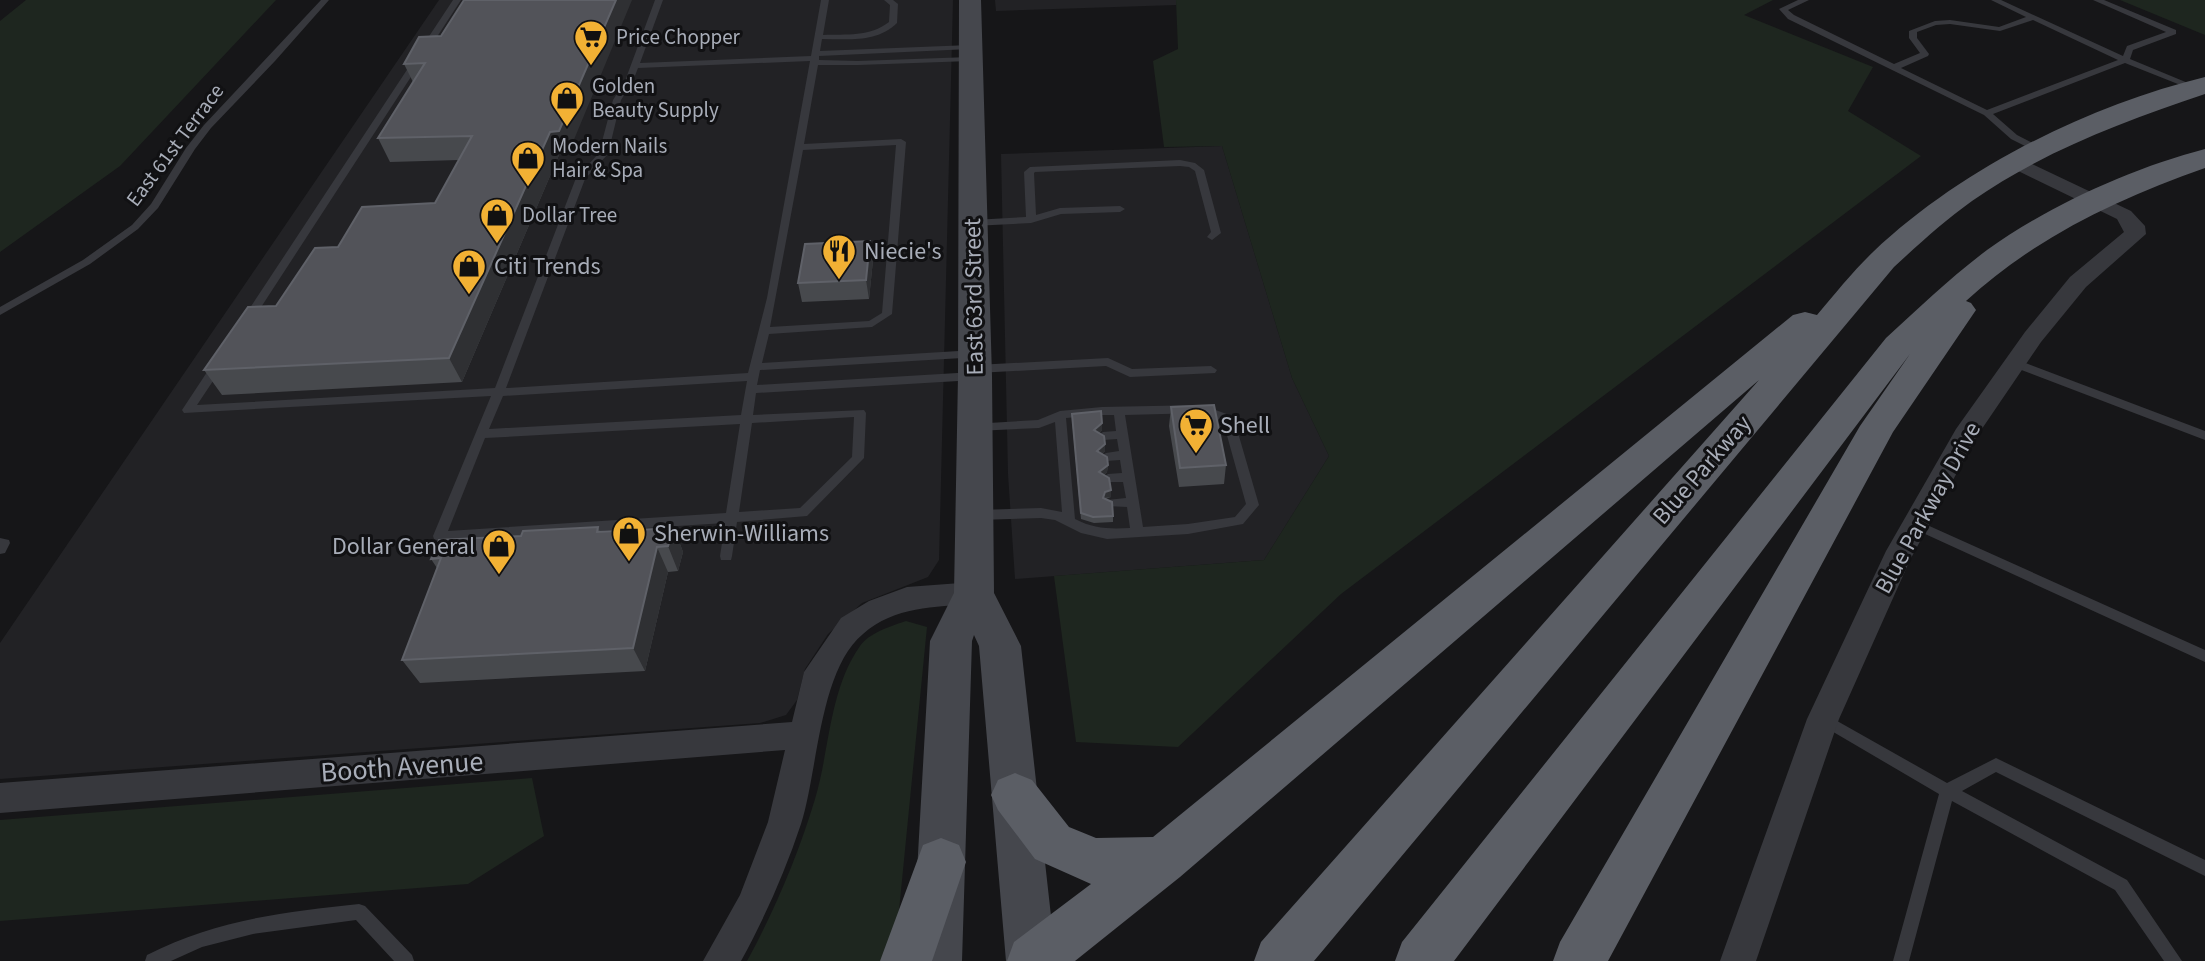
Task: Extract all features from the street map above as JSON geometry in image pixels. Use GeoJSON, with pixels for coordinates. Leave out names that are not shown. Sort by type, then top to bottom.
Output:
{"type":"FeatureCollection","features":[{"type":"Feature","properties":{"kind":"highway","name":"Blue Parkway"},"geometry":{"type":"LineString","coordinates":[[1280,961],[1883,260],[1973,187],[2027,156],[2107,119],[2201,87]]}},
{"type":"Feature","properties":{"kind":"highway"},"geometry":{"type":"LineString","coordinates":[[1421,961],[1898,346],[1982,271],[2033,233],[2098,200],[2205,158]]}},
{"type":"Feature","properties":{"kind":"highway"},"geometry":{"type":"LineString","coordinates":[[1032,961],[1162,860],[1883,260]]}},
{"type":"Feature","properties":{"kind":"highway"},"geometry":{"type":"LineString","coordinates":[[1579,961],[1878,426],[1950,326],[1982,271]]}},
{"type":"Feature","properties":{"kind":"highway"},"geometry":{"type":"LineString","coordinates":[[1015,795],[1052,843],[1059,847],[1095,862],[1162,860]]}},
{"type":"Feature","properties":{"kind":"highway"},"geometry":{"type":"LineString","coordinates":[[906,961],[941,862]]}},
{"type":"Feature","properties":{"kind":"main road","name":"East 63rd Street"},"geometry":{"type":"LineString","coordinates":[[937,961],[951,641],[974,593],[975,366],[970,0]]}},
{"type":"Feature","properties":{"kind":"main road","name":"East 63rd Street"},"geometry":{"type":"LineString","coordinates":[[974,593],[1000,646],[1032,961]]}},
{"type":"Feature","properties":{"kind":"street","name":"Blue Parkway Drive"},"geometry":{"type":"LineString","coordinates":[[1738,961],[1823,719],[1896,559],[1965,435],[2015,363],[2078,282],[2136,234],[2134,226],[2124,215],[2027,156]]}},
{"type":"Feature","properties":{"kind":"street"},"geometry":{"type":"LineString","coordinates":[[721,961],[752,905],[785,822],[818,672],[851,626],[879,609],[907,598],[974,593]]}},
{"type":"Feature","properties":{"kind":"street","name":"Booth Avenue"},"geometry":{"type":"LineString","coordinates":[[0,798],[803,735]]}},
{"type":"Feature","properties":{"kind":"lane","name":"East 61st Terrace"},"geometry":{"type":"LineString","coordinates":[[0,312],[92,258],[136,226],[165,195],[178,166],[200,136],[241,87],[271,60],[305,18],[325,0]]}},
{"type":"Feature","properties":{"kind":"lane"},"geometry":{"type":"LineString","coordinates":[[240,332],[457,0]]}},
{"type":"Feature","properties":{"kind":"lane"},"geometry":{"type":"LineString","coordinates":[[480,434],[860,413],[858,458],[803,513],[439,536],[480,434],[499,392],[582,178],[603,155],[617,100],[635,66],[659,0]]}},
{"type":"Feature","properties":{"kind":"lane"},"geometry":{"type":"LineString","coordinates":[[726,556],[753,378],[825,0]]}},
{"type":"Feature","properties":{"kind":"lane"},"geometry":{"type":"LineString","coordinates":[[818,37],[864,36],[885,32],[894,23],[894,4],[888,0]]}},
{"type":"Feature","properties":{"kind":"lane"},"geometry":{"type":"LineString","coordinates":[[1805,0],[1783,9],[1791,17],[1987,113],[2014,137],[2027,156]]}},
{"type":"Feature","properties":{"kind":"lane"},"geometry":{"type":"LineString","coordinates":[[1995,0],[2125,60],[2201,87]]}},
{"type":"Feature","properties":{"kind":"lane"},"geometry":{"type":"LineString","coordinates":[[2097,0],[2173,32]]}},
{"type":"Feature","properties":{"kind":"lane"},"geometry":{"type":"LineString","coordinates":[[1893,68],[1925,54],[1913,38],[1913,31],[1922,26],[1950,22],[2000,29],[2032,18]]}},
{"type":"Feature","properties":{"kind":"lane"},"geometry":{"type":"LineString","coordinates":[[1987,113],[2125,60],[2130,48],[2173,32]]}},
{"type":"Feature","properties":{"kind":"lane"},"geometry":{"type":"LineString","coordinates":[[635,66],[814,58],[858,63],[970,53]]}},
{"type":"Feature","properties":{"kind":"lane"},"geometry":{"type":"LineString","coordinates":[[2038,84],[2071,81]]}},
{"type":"Feature","properties":{"kind":"lane"},"geometry":{"type":"LineString","coordinates":[[2018,102],[2026,87]]}},
{"type":"Feature","properties":{"kind":"lane"},"geometry":{"type":"LineString","coordinates":[[764,331],[858,326],[872,324],[887,314],[901,142],[799,147]]}},
{"type":"Feature","properties":{"kind":"lane"},"geometry":{"type":"LineString","coordinates":[[1031,220],[1029,172],[1033,169],[1192,164],[1199,170],[1215,228],[1216,233],[1212,237]]}},
{"type":"Feature","properties":{"kind":"lane"},"geometry":{"type":"LineString","coordinates":[[973,223],[1031,220],[1060,211],[1120,208]]}},
{"type":"Feature","properties":{"kind":"lane"},"geometry":{"type":"LineString","coordinates":[[225,354],[188,410],[975,366],[1108,362],[1130,373],[1211,370]]}},
{"type":"Feature","properties":{"kind":"lane"},"geometry":{"type":"LineString","coordinates":[[2015,363],[2205,436]]}},
{"type":"Feature","properties":{"kind":"lane"},"geometry":{"type":"LineString","coordinates":[[753,378],[975,366]]}},
{"type":"Feature","properties":{"kind":"lane"},"geometry":{"type":"LineString","coordinates":[[975,427],[1039,424],[1060,415],[1119,410],[1202,409],[1228,419],[1254,505],[1239,522],[1107,534],[1085,530],[1041,513],[975,515]]}},
{"type":"Feature","properties":{"kind":"lane"},"geometry":{"type":"LineString","coordinates":[[1119,410],[1137,532]]}},
{"type":"Feature","properties":{"kind":"lane"},"geometry":{"type":"LineString","coordinates":[[1060,415],[1068,438],[1072,480],[1074,505],[1069,522]]}},
{"type":"Feature","properties":{"kind":"lane"},"geometry":{"type":"LineString","coordinates":[[1102,436],[1122,435]]}},
{"type":"Feature","properties":{"kind":"lane"},"geometry":{"type":"LineString","coordinates":[[1106,457],[1126,455]]}},
{"type":"Feature","properties":{"kind":"lane"},"geometry":{"type":"LineString","coordinates":[[1108,478],[1129,477]]}},
{"type":"Feature","properties":{"kind":"lane"},"geometry":{"type":"LineString","coordinates":[[1111,503],[1133,502]]}},
{"type":"Feature","properties":{"kind":"lane"},"geometry":{"type":"LineString","coordinates":[[1916,525],[2205,656]]}},
{"type":"Feature","properties":{"kind":"lane"},"geometry":{"type":"LineString","coordinates":[[0,543],[5,543],[0,549]]}},
{"type":"Feature","properties":{"kind":"lane"},"geometry":{"type":"LineString","coordinates":[[1823,719],[1947,791],[2121,885],[2174,961]]}},
{"type":"Feature","properties":{"kind":"lane"},"geometry":{"type":"LineString","coordinates":[[1901,961],[1947,791],[1996,765],[2205,868]]}},
{"type":"Feature","properties":{"kind":"lane"},"geometry":{"type":"LineString","coordinates":[[153,961],[180,945],[274,920],[359,912],[406,961]]}},
{"type":"Feature","properties":{"kind":"shaded area"},"geometry":{"type":"Polygon","coordinates":[[[26,0],[276,0],[120,166],[0,252],[0,21],[26,0]]]}},
{"type":"Feature","properties":{"kind":"shaded area"},"geometry":{"type":"Polygon","coordinates":[[[439,0],[953,0],[939,560],[928,577],[862,603],[828,634],[805,669],[797,700],[786,715],[760,723],[0,779],[0,643],[439,0]]]}},
{"type":"Feature","properties":{"kind":"shaded area"},"geometry":{"type":"Polygon","coordinates":[[[995,0],[1176,0],[1176,5],[996,11],[995,0]]]}},
{"type":"Feature","properties":{"kind":"shaded area"},"geometry":{"type":"Polygon","coordinates":[[[1176,0],[1773,0],[1744,15],[1873,67],[1848,111],[1921,156],[1341,594],[1178,747],[1076,742],[1054,576],[1264,560],[1329,456],[1292,378],[1222,146],[1164,147],[1153,61],[1178,49],[1176,0]]]}},
{"type":"Feature","properties":{"kind":"shaded area"},"geometry":{"type":"Polygon","coordinates":[[[2120,0],[2205,0],[2205,35],[2120,0]]]}},
{"type":"Feature","properties":{"kind":"shaded area"},"geometry":{"type":"Polygon","coordinates":[[[1222,146],[1292,378],[1329,456],[1264,560],[1015,579],[1008,474],[1001,154],[1222,146]]]}},
{"type":"Feature","properties":{"kind":"shaded area"},"geometry":{"type":"Polygon","coordinates":[[[906,621],[927,627],[896,941],[891,961],[747,961],[785,882],[809,819],[836,701],[850,663],[869,637],[906,621]]]}},
{"type":"Feature","properties":{"kind":"shaded area"},"geometry":{"type":"Polygon","coordinates":[[[532,778],[544,836],[468,884],[0,921],[0,820],[532,778]]]}},
{"type":"Feature","properties":{"kind":"building"},"geometry":{"type":"Polygon","coordinates":[[[464,0],[616,0],[559,131],[550,132],[449,358],[204,370],[248,307],[276,306],[315,248],[338,247],[362,207],[435,203],[472,136],[378,138],[425,63],[404,64],[419,37],[441,36],[464,0]]]}},
{"type":"Feature","properties":{"kind":"building"},"geometry":{"type":"Polygon","coordinates":[[[870,241],[866,280],[798,283],[805,244],[870,241]]]}},
{"type":"Feature","properties":{"kind":"building","name":"Shell"},"geometry":{"type":"Polygon","coordinates":[[[1214,405],[1226,465],[1180,468],[1171,407],[1214,405]]]}},
{"type":"Feature","properties":{"kind":"building"},"geometry":{"type":"Polygon","coordinates":[[[1101,411],[1102,423],[1094,430],[1104,436],[1105,444],[1097,451],[1107,457],[1108,465],[1099,472],[1109,478],[1111,490],[1105,492],[1103,498],[1112,502],[1113,516],[1093,517],[1081,513],[1072,414],[1101,411]]]}},
{"type":"Feature","properties":{"kind":"building"},"geometry":{"type":"Polygon","coordinates":[[[598,527],[597,532],[674,528],[668,546],[657,547],[633,648],[402,660],[441,558],[431,559],[439,540],[521,536],[523,531],[598,527]]]}},
{"type":"Feature","properties":{"kind":"place","name":"Price Chopper"},"geometry":{"type":"Point","coordinates":[591,67]}},
{"type":"Feature","properties":{"kind":"place","name":"Golden Beauty Supply"},"geometry":{"type":"Point","coordinates":[567,128]}},
{"type":"Feature","properties":{"kind":"place","name":"Modern Nails Hair & Spa"},"geometry":{"type":"Point","coordinates":[528,188]}},
{"type":"Feature","properties":{"kind":"place","name":"Dollar Tree"},"geometry":{"type":"Point","coordinates":[497,245]}},
{"type":"Feature","properties":{"kind":"place","name":"Niecie's"},"geometry":{"type":"Point","coordinates":[839,281]}},
{"type":"Feature","properties":{"kind":"place","name":"Citi Trends"},"geometry":{"type":"Point","coordinates":[469,296]}},
{"type":"Feature","properties":{"kind":"place","name":"Shell"},"geometry":{"type":"Point","coordinates":[1196,455]}},
{"type":"Feature","properties":{"kind":"place","name":"Sherwin-Williams"},"geometry":{"type":"Point","coordinates":[629,563]}},
{"type":"Feature","properties":{"kind":"place","name":"Dollar General"},"geometry":{"type":"Point","coordinates":[499,576]}}]}
